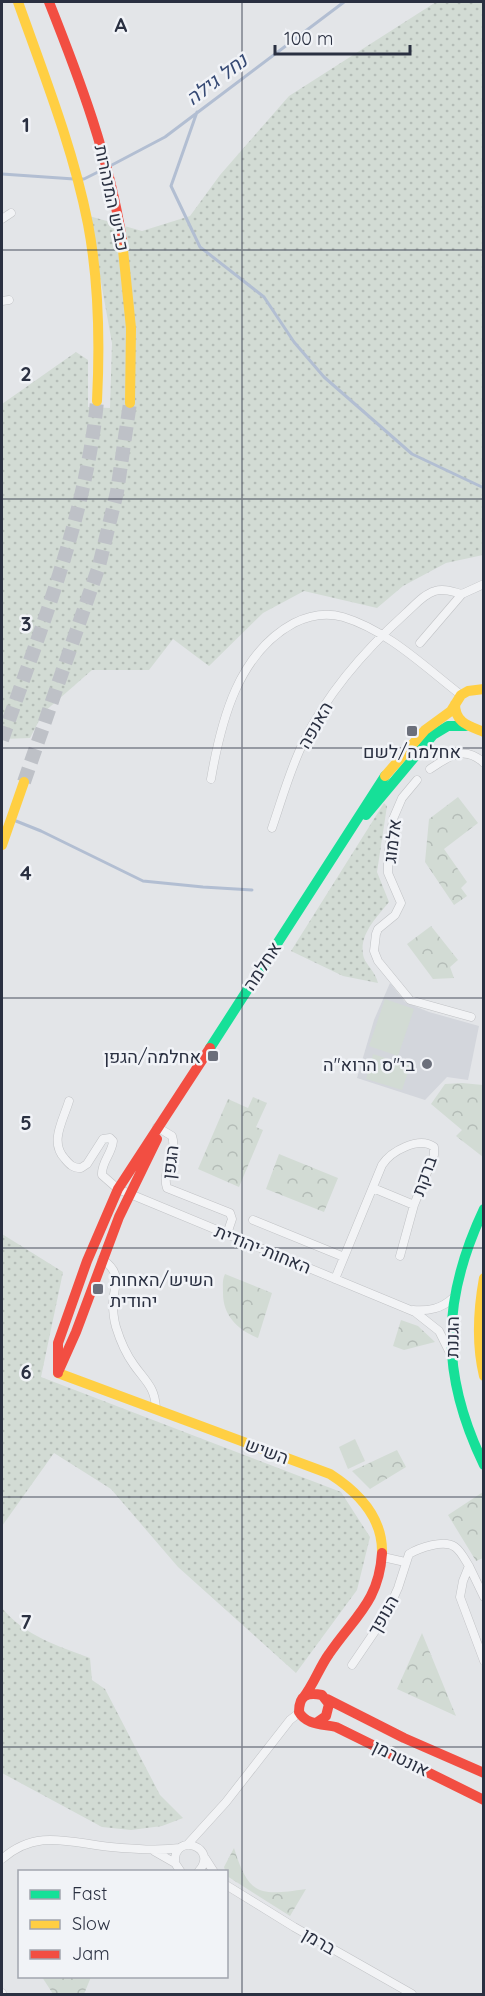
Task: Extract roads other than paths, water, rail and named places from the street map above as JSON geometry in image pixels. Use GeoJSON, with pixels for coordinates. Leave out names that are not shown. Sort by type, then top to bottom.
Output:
{"type":"FeatureCollection","features":[{"type":"Feature","properties":{"kind":"main road","name":"כביש המנהרות"},"geometry":{"type":"LineString","coordinates":[[18,2],[62,125],[80,187],[95,274],[99,343],[97,401]]}},
{"type":"Feature","properties":{"kind":"main road","name":"כביש המנהרות"},"geometry":{"type":"LineString","coordinates":[[49,2],[90,108],[117,204],[126,264],[131,324],[130,403]]}},
{"type":"Feature","properties":{"kind":"main road"},"geometry":{"type":"LineString","coordinates":[[480,692],[458,700],[454,713],[457,719],[483,732]]}},
{"type":"Feature","properties":{"kind":"main road","name":"אחלמה"},"geometry":{"type":"LineString","coordinates":[[118,1189],[159,1129],[330,861],[382,786],[418,737],[446,715],[458,700]]}},
{"type":"Feature","properties":{"kind":"main road","name":"אחלמה"},"geometry":{"type":"LineString","coordinates":[[382,786],[433,735],[448,726],[483,723]]}},
{"type":"Feature","properties":{"kind":"main road"},"geometry":{"type":"LineString","coordinates":[[2,845],[24,782]]}},
{"type":"Feature","properties":{"kind":"main road","name":"אחלמה"},"geometry":{"type":"LineString","coordinates":[[130,1194],[159,1129]]}},
{"type":"Feature","properties":{"kind":"main road"},"geometry":{"type":"LineString","coordinates":[[58,1373],[58,1343],[87,1261],[118,1189]]}},
{"type":"Feature","properties":{"kind":"main road"},"geometry":{"type":"LineString","coordinates":[[58,1373],[72,1347],[102,1259],[130,1194]]}},
{"type":"Feature","properties":{"kind":"main road","name":"הגננת"},"geometry":{"type":"LineString","coordinates":[[483,1209],[463,1260],[453,1298],[450,1355],[456,1395],[463,1419],[483,1465]]}},
{"type":"Feature","properties":{"kind":"main road","name":"הגננת"},"geometry":{"type":"LineString","coordinates":[[483,1278],[478,1309],[478,1338],[483,1376]]}},
{"type":"Feature","properties":{"kind":"main road","name":"השיש"},"geometry":{"type":"LineString","coordinates":[[58,1373],[330,1474],[350,1486],[369,1507],[380,1531],[383,1557]]}},
{"type":"Feature","properties":{"kind":"main road"},"geometry":{"type":"LineString","coordinates":[[322,1666],[320,1684],[329,1710],[325,1719],[316,1723],[306,1721],[299,1713],[303,1698],[322,1666],[373,1594],[380,1575],[383,1557]]}},
{"type":"Feature","properties":{"kind":"main road"},"geometry":{"type":"LineString","coordinates":[[303,1698],[312,1693],[324,1697]]}},
{"type":"Feature","properties":{"kind":"main road","name":"אונטרמן"},"geometry":{"type":"LineString","coordinates":[[324,1697],[404,1738],[483,1773]]}},
{"type":"Feature","properties":{"kind":"main road","name":"אונטרמן"},"geometry":{"type":"LineString","coordinates":[[316,1723],[336,1727],[483,1800]]}},
{"type":"Feature","properties":{"kind":"street"},"geometry":{"type":"LineString","coordinates":[[2,219],[11,213]]}},
{"type":"Feature","properties":{"kind":"street"},"geometry":{"type":"LineString","coordinates":[[420,643],[462,594],[483,584]]}},
{"type":"Feature","properties":{"kind":"street","name":"האנפה"},"geometry":{"type":"LineString","coordinates":[[272,828],[293,764],[305,739],[343,681],[381,635],[430,593],[446,590],[462,594]]}},
{"type":"Feature","properties":{"kind":"street"},"geometry":{"type":"LineString","coordinates":[[211,779],[218,738],[234,694],[253,658],[276,634],[300,620],[321,614],[349,619],[369,628],[381,635],[458,700]]}},
{"type":"Feature","properties":{"kind":"street"},"geometry":{"type":"LineString","coordinates":[[430,769],[452,754],[472,755],[483,763]]}},
{"type":"Feature","properties":{"kind":"street","name":"אלמוג"},"geometry":{"type":"LineString","coordinates":[[417,780],[402,798],[393,819],[388,873],[401,903],[395,915],[378,929],[374,951],[378,961],[410,1000],[471,1017]]}},
{"type":"Feature","properties":{"kind":"street"},"geometry":{"type":"LineString","coordinates":[[382,786],[402,798]]}},
{"type":"Feature","properties":{"kind":"street"},"geometry":{"type":"LineString","coordinates":[[69,1101],[56,1140],[62,1156],[71,1166],[81,1168],[87,1164],[103,1139],[110,1138],[113,1141],[112,1147],[101,1168],[102,1174],[118,1189]]}},
{"type":"Feature","properties":{"kind":"street","name":"הגפן"},"geometry":{"type":"LineString","coordinates":[[159,1129],[172,1136],[174,1142],[165,1174],[164,1182],[167,1188],[230,1214],[232,1219],[227,1234]]}},
{"type":"Feature","properties":{"kind":"street","name":"ברקת"},"geometry":{"type":"LineString","coordinates":[[335,1279],[388,1156],[421,1143],[429,1144],[434,1147],[435,1155],[414,1205],[400,1256]]}},
{"type":"Feature","properties":{"kind":"street"},"geometry":{"type":"LineString","coordinates":[[373,1188],[414,1205]]}},
{"type":"Feature","properties":{"kind":"street","name":"האחות יהודית"},"geometry":{"type":"LineString","coordinates":[[118,1189],[408,1309]]}},
{"type":"Feature","properties":{"kind":"street"},"geometry":{"type":"LineString","coordinates":[[253,1220],[344,1257]]}},
{"type":"Feature","properties":{"kind":"street"},"geometry":{"type":"LineString","coordinates":[[102,1259],[115,1271],[117,1281],[113,1303],[116,1327],[127,1354],[152,1388],[156,1409]]}},
{"type":"Feature","properties":{"kind":"street"},"geometry":{"type":"LineString","coordinates":[[408,1309],[434,1310],[453,1298]]}},
{"type":"Feature","properties":{"kind":"street"},"geometry":{"type":"LineString","coordinates":[[408,1309],[439,1331],[450,1355]]}},
{"type":"Feature","properties":{"kind":"street"},"geometry":{"type":"LineString","coordinates":[[383,1557],[405,1562],[413,1551],[449,1544],[456,1548],[469,1566],[483,1597]]}},
{"type":"Feature","properties":{"kind":"street","name":"הנופך"},"geometry":{"type":"LineString","coordinates":[[352,1665],[386,1615],[398,1588],[405,1562]]}},
{"type":"Feature","properties":{"kind":"street"},"geometry":{"type":"LineString","coordinates":[[469,1566],[460,1597],[483,1661]]}},
{"type":"Feature","properties":{"kind":"street"},"geometry":{"type":"LineString","coordinates":[[175,1863],[176,1853],[204,1828],[285,1726],[299,1713]]}},
{"type":"Feature","properties":{"kind":"street"},"geometry":{"type":"LineString","coordinates":[[199,1870],[204,1862],[201,1837],[204,1828]]}},
{"type":"Feature","properties":{"kind":"street"},"geometry":{"type":"LineString","coordinates":[[2,1859],[30,1842],[51,1839],[146,1849],[195,1846],[213,1870]]}},
{"type":"Feature","properties":{"kind":"street"},"geometry":{"type":"LineString","coordinates":[[146,1849],[165,1856],[175,1863],[180,1870]]}},
{"type":"Feature","properties":{"kind":"street","name":"ברמן"},"geometry":{"type":"LineString","coordinates":[[228,1887],[412,1995]]}},
{"type":"Feature","properties":{"kind":"waterway","name":"נחל גילה"},"geometry":{"type":"LineString","coordinates":[[110,166],[165,137],[344,2]]}},
{"type":"Feature","properties":{"kind":"waterway"},"geometry":{"type":"LineString","coordinates":[[197,112],[171,186],[200,247],[264,297],[294,342],[324,377],[412,454],[484,488]]}},
{"type":"Feature","properties":{"kind":"waterway"},"geometry":{"type":"LineString","coordinates":[[80,179],[104,169]]}},
{"type":"Feature","properties":{"kind":"waterway"},"geometry":{"type":"LineString","coordinates":[[2,174],[74,179]]}},
{"type":"Feature","properties":{"kind":"waterway"},"geometry":{"type":"LineString","coordinates":[[16,821],[143,881],[252,890]]}},
{"type":"Feature","properties":{"kind":"tunnel"},"geometry":{"type":"LineString","coordinates":[[2,740],[46,615],[72,531],[83,488],[97,401]]}},
{"type":"Feature","properties":{"kind":"tunnel"},"geometry":{"type":"LineString","coordinates":[[24,782],[99,566],[117,492],[130,403]]}},
{"type":"Feature","properties":{"kind":"place","name":"אחלמה/לשם"},"geometry":{"type":"Point","coordinates":[412,731]}},
{"type":"Feature","properties":{"kind":"place","name":"אחלמה/הגפן"},"geometry":{"type":"Point","coordinates":[213,1056]}},
{"type":"Feature","properties":{"kind":"place","name":"בי\"ס הרוא\"ה"},"geometry":{"type":"Point","coordinates":[427,1064]}},
{"type":"Feature","properties":{"kind":"place","name":"השיש/האחות יהודית"},"geometry":{"type":"Point","coordinates":[98,1289]}}]}
